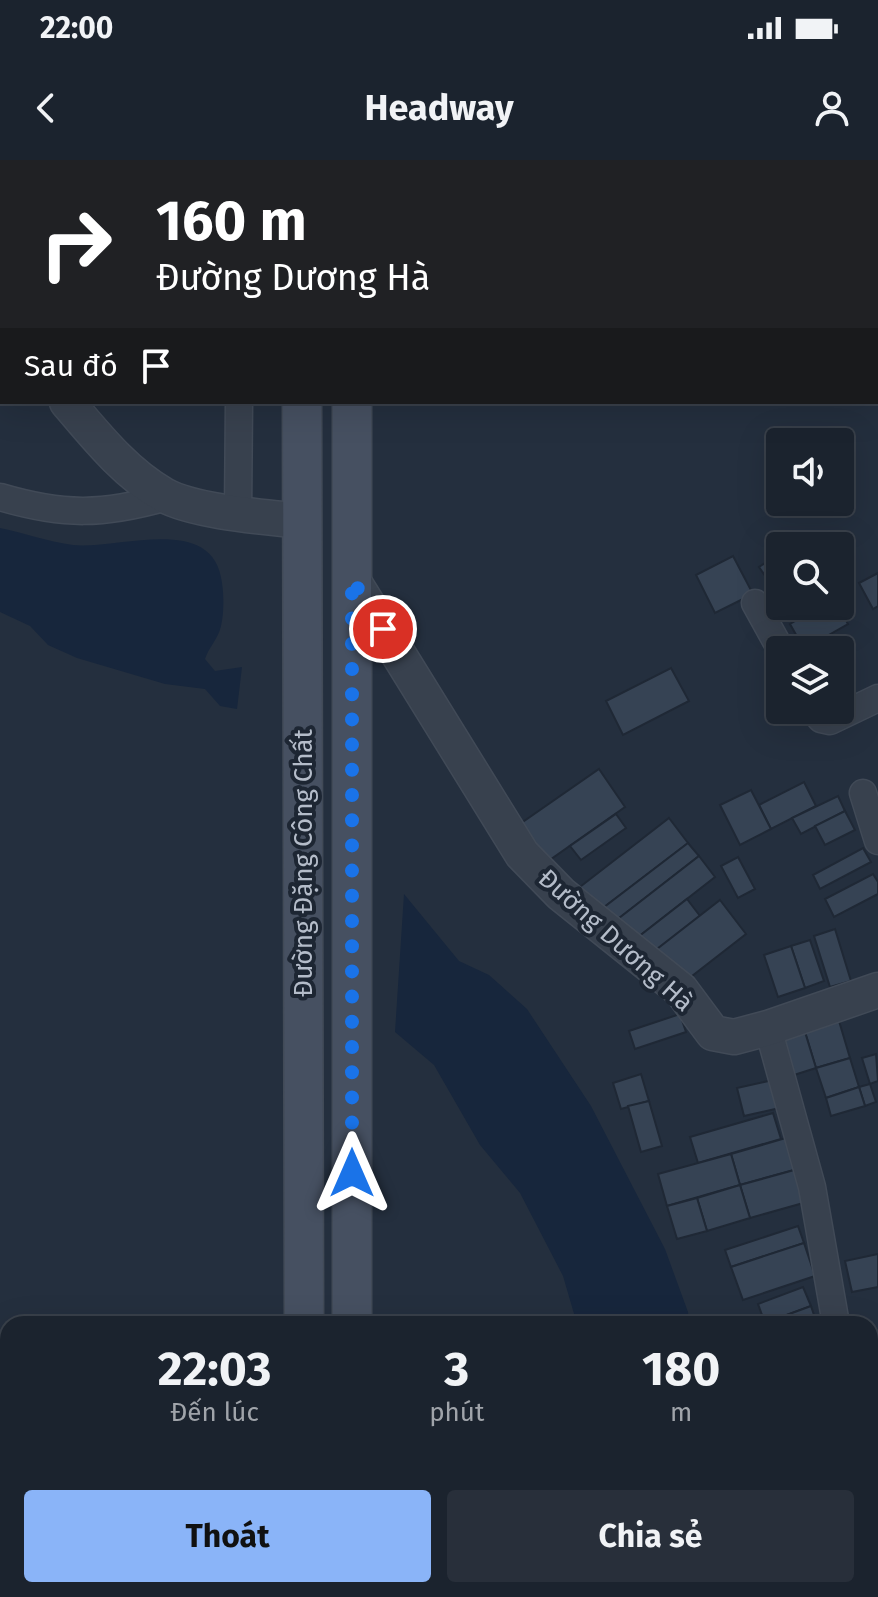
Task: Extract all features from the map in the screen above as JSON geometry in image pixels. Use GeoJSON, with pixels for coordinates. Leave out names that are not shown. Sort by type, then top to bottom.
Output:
{"type":"FeatureCollection","features":[{"type":"Feature","properties":{"kind":"main road","name":"Đường Đặng Công Chất"},"geometry":{"type":"LineString","coordinates":[[302,404],[304,1316]]}},
{"type":"Feature","properties":{"kind":"main road","name":"Đường Đặng Công Chất"},"geometry":{"type":"LineString","coordinates":[[352,404],[352,1316]]}},
{"type":"Feature","properties":{"kind":"main road"},"geometry":{"type":"LineString","coordinates":[[303,763],[352,767]]}},
{"type":"Feature","properties":{"kind":"street"},"geometry":{"type":"LineString","coordinates":[[69,404],[134,474],[167,497],[238,514],[302,521]]}},
{"type":"Feature","properties":{"kind":"street"},"geometry":{"type":"LineString","coordinates":[[238,514],[239,404]]}},
{"type":"Feature","properties":{"kind":"street"},"geometry":{"type":"LineString","coordinates":[[0,497],[82,513],[111,510],[167,497]]}},
{"type":"Feature","properties":{"kind":"street","name":"Đường Dương Hà"},"geometry":{"type":"LineString","coordinates":[[352,579],[522,854],[561,894],[681,990],[713,1033],[734,1037],[878,990]]}},
{"type":"Feature","properties":{"kind":"street"},"geometry":{"type":"LineString","coordinates":[[755,603],[773,636]]}},
{"type":"Feature","properties":{"kind":"street"},"geometry":{"type":"LineString","coordinates":[[854,710],[878,698]]}},
{"type":"Feature","properties":{"kind":"street"},"geometry":{"type":"LineString","coordinates":[[863,793],[878,841]]}},
{"type":"Feature","properties":{"kind":"street"},"geometry":{"type":"LineString","coordinates":[[768,1028],[812,1187],[835,1316]]}},
{"type":"Feature","properties":{"kind":"water"},"geometry":{"type":"Polygon","coordinates":[[[0,528],[73,545],[161,539],[183,541],[202,548],[215,561],[223,599],[220,631],[205,659],[215,671],[242,667],[237,709],[220,706],[205,689],[165,684],[77,658],[48,645],[30,626],[0,612],[0,528]]]}},
{"type":"Feature","properties":{"kind":"water"},"geometry":{"type":"Polygon","coordinates":[[[404,894],[459,961],[489,975],[527,1009],[591,1106],[665,1249],[688,1316],[575,1316],[563,1276],[520,1193],[480,1145],[434,1065],[395,1032],[404,894]]]}},
{"type":"Feature","properties":{"kind":"building"},"geometry":{"type":"Polygon","coordinates":[[[733,556],[753,594],[715,613],[696,575],[733,556]]]}},
{"type":"Feature","properties":{"kind":"building"},"geometry":{"type":"Polygon","coordinates":[[[766,562],[766,577],[759,567],[766,562]]]}},
{"type":"Feature","properties":{"kind":"building"},"geometry":{"type":"Polygon","coordinates":[[[878,573],[878,606],[873,609],[859,583],[878,573]]]}},
{"type":"Feature","properties":{"kind":"building"},"geometry":{"type":"Polygon","coordinates":[[[797,620],[846,620],[848,624],[827,636],[797,636],[790,624],[797,620]]]}},
{"type":"Feature","properties":{"kind":"building"},"geometry":{"type":"Polygon","coordinates":[[[671,668],[689,701],[623,735],[606,701],[671,668]]]}},
{"type":"Feature","properties":{"kind":"building"},"geometry":{"type":"Polygon","coordinates":[[[599,769],[625,807],[544,864],[517,826],[599,769]]]}},
{"type":"Feature","properties":{"kind":"building"},"geometry":{"type":"Polygon","coordinates":[[[804,782],[816,806],[771,829],[759,805],[804,782]]]}},
{"type":"Feature","properties":{"kind":"building"},"geometry":{"type":"Polygon","coordinates":[[[751,790],[771,829],[740,845],[720,805],[751,790]]]}},
{"type":"Feature","properties":{"kind":"building"},"geometry":{"type":"Polygon","coordinates":[[[838,796],[845,811],[801,834],[792,818],[838,796]]]}},
{"type":"Feature","properties":{"kind":"building"},"geometry":{"type":"Polygon","coordinates":[[[845,811],[855,830],[825,845],[815,826],[845,811]]]}},
{"type":"Feature","properties":{"kind":"building"},"geometry":{"type":"Polygon","coordinates":[[[616,814],[626,828],[581,860],[570,846],[616,814]]]}},
{"type":"Feature","properties":{"kind":"building"},"geometry":{"type":"Polygon","coordinates":[[[669,818],[688,843],[599,911],[576,890],[669,818]]]}},
{"type":"Feature","properties":{"kind":"building"},"geometry":{"type":"Polygon","coordinates":[[[688,843],[699,856],[614,922],[599,911],[688,843]]]}},
{"type":"Feature","properties":{"kind":"building"},"geometry":{"type":"Polygon","coordinates":[[[863,848],[871,862],[820,889],[813,875],[863,848]]]}},
{"type":"Feature","properties":{"kind":"building"},"geometry":{"type":"Polygon","coordinates":[[[699,856],[715,877],[633,941],[614,922],[699,856]]]}},
{"type":"Feature","properties":{"kind":"building"},"geometry":{"type":"Polygon","coordinates":[[[738,857],[755,889],[738,898],[721,866],[738,857]]]}},
{"type":"Feature","properties":{"kind":"building"},"geometry":{"type":"Polygon","coordinates":[[[873,874],[878,882],[878,894],[834,917],[825,899],[873,874]]]}},
{"type":"Feature","properties":{"kind":"building"},"geometry":{"type":"Polygon","coordinates":[[[687,899],[700,916],[650,955],[633,941],[687,899]]]}},
{"type":"Feature","properties":{"kind":"building"},"geometry":{"type":"Polygon","coordinates":[[[720,900],[746,934],[683,983],[657,949],[720,900]]]}},
{"type":"Feature","properties":{"kind":"building"},"geometry":{"type":"Polygon","coordinates":[[[835,929],[851,981],[830,987],[814,936],[835,929]]]}},
{"type":"Feature","properties":{"kind":"building"},"geometry":{"type":"Polygon","coordinates":[[[810,940],[824,981],[805,988],[791,946],[810,940]]]}},
{"type":"Feature","properties":{"kind":"building"},"geometry":{"type":"Polygon","coordinates":[[[791,946],[805,988],[778,997],[764,955],[791,946]]]}},
{"type":"Feature","properties":{"kind":"building"},"geometry":{"type":"Polygon","coordinates":[[[680,1014],[686,1032],[635,1049],[629,1031],[680,1014]]]}},
{"type":"Feature","properties":{"kind":"building"},"geometry":{"type":"Polygon","coordinates":[[[839,1021],[850,1058],[816,1068],[805,1032],[839,1021]]]}},
{"type":"Feature","properties":{"kind":"building"},"geometry":{"type":"Polygon","coordinates":[[[805,1032],[816,1068],[794,1075],[783,1038],[805,1032]]]}},
{"type":"Feature","properties":{"kind":"building"},"geometry":{"type":"Polygon","coordinates":[[[876,1054],[878,1081],[870,1084],[862,1058],[876,1054]]]}},
{"type":"Feature","properties":{"kind":"building"},"geometry":{"type":"Polygon","coordinates":[[[850,1058],[859,1087],[826,1098],[816,1068],[850,1058]]]}},
{"type":"Feature","properties":{"kind":"building"},"geometry":{"type":"Polygon","coordinates":[[[641,1074],[649,1101],[621,1109],[613,1083],[641,1074]]]}},
{"type":"Feature","properties":{"kind":"building"},"geometry":{"type":"Polygon","coordinates":[[[777,1079],[784,1107],[744,1116],[737,1088],[777,1079]]]}},
{"type":"Feature","properties":{"kind":"building"},"geometry":{"type":"Polygon","coordinates":[[[870,1084],[876,1102],[865,1106],[859,1087],[870,1084]]]}},
{"type":"Feature","properties":{"kind":"building"},"geometry":{"type":"Polygon","coordinates":[[[859,1087],[865,1106],[831,1116],[826,1098],[859,1087]]]}},
{"type":"Feature","properties":{"kind":"building"},"geometry":{"type":"Polygon","coordinates":[[[649,1101],[662,1146],[641,1152],[628,1106],[649,1101]]]}},
{"type":"Feature","properties":{"kind":"building"},"geometry":{"type":"Polygon","coordinates":[[[773,1113],[781,1139],[698,1163],[690,1137],[773,1113]]]}},
{"type":"Feature","properties":{"kind":"building"},"geometry":{"type":"Polygon","coordinates":[[[796,1135],[805,1167],[740,1185],[731,1154],[796,1135]]]}},
{"type":"Feature","properties":{"kind":"building"},"geometry":{"type":"Polygon","coordinates":[[[731,1154],[740,1185],[667,1206],[658,1174],[731,1154]]]}},
{"type":"Feature","properties":{"kind":"building"},"geometry":{"type":"Polygon","coordinates":[[[805,1167],[814,1200],[750,1218],[740,1185],[805,1167]]]}},
{"type":"Feature","properties":{"kind":"building"},"geometry":{"type":"Polygon","coordinates":[[[740,1185],[750,1218],[707,1231],[697,1198],[740,1185]]]}},
{"type":"Feature","properties":{"kind":"building"},"geometry":{"type":"Polygon","coordinates":[[[697,1198],[707,1231],[677,1239],[667,1206],[697,1198]]]}},
{"type":"Feature","properties":{"kind":"building"},"geometry":{"type":"Polygon","coordinates":[[[798,1226],[804,1243],[731,1267],[725,1250],[798,1226]]]}},
{"type":"Feature","properties":{"kind":"building"},"geometry":{"type":"Polygon","coordinates":[[[804,1243],[815,1276],[743,1300],[731,1267],[804,1243]]]}},
{"type":"Feature","properties":{"kind":"building"},"geometry":{"type":"Polygon","coordinates":[[[878,1254],[878,1287],[852,1292],[845,1261],[878,1254]]]}},
{"type":"Feature","properties":{"kind":"building"},"geometry":{"type":"Polygon","coordinates":[[[803,1287],[811,1306],[784,1316],[762,1316],[758,1304],[803,1287]]]}},
{"type":"Feature","properties":{"kind":"building"},"geometry":{"type":"Polygon","coordinates":[[[811,1306],[814,1316],[784,1316],[811,1306]]]}},
{"type":"Feature","properties":{"kind":"route"},"geometry":{"type":"LineString","coordinates":[[352,1173],[352,579],[383,629]]}}]}
